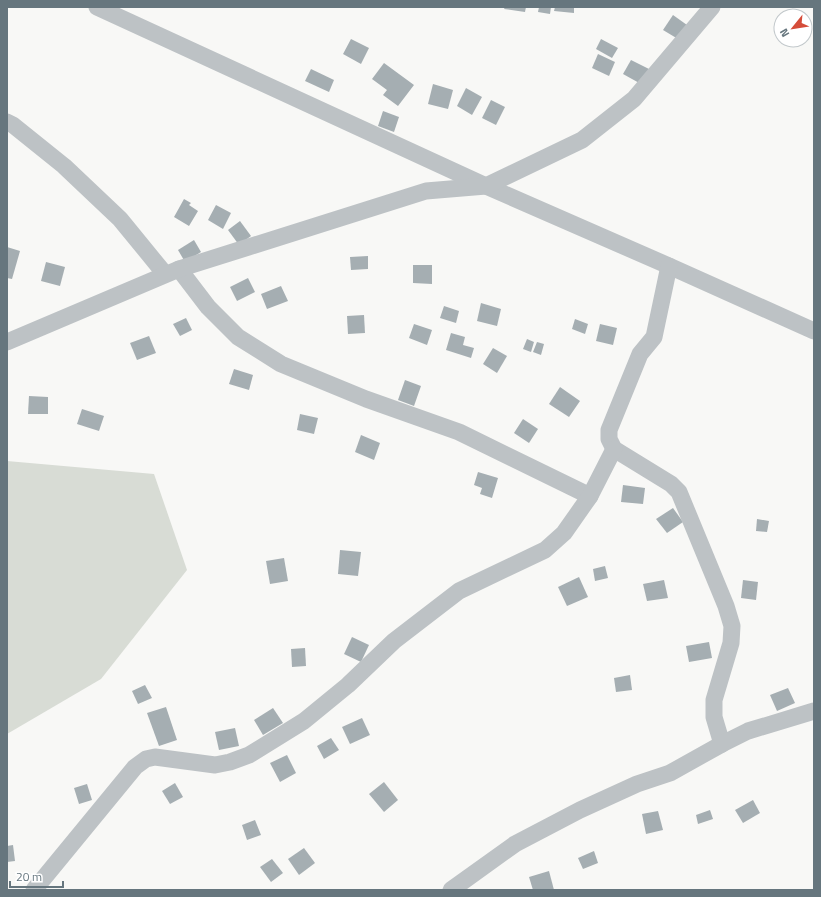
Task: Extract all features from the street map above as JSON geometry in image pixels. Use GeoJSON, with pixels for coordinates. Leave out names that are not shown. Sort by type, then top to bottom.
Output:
{"type":"FeatureCollection","features":[{"type":"Feature","properties":{"kind":"street"},"geometry":{"type":"LineString","coordinates":[[97,7],[486,186],[814,331]]}},
{"type":"Feature","properties":{"kind":"street"},"geometry":{"type":"LineString","coordinates":[[7,342],[172,271],[426,191],[486,186],[582,140],[634,99],[712,7]]}},
{"type":"Feature","properties":{"kind":"street"},"geometry":{"type":"LineString","coordinates":[[7,122],[13,125],[64,166],[238,337],[281,364],[366,399],[459,432],[590,496]]}},
{"type":"Feature","properties":{"kind":"street"},"geometry":{"type":"LineString","coordinates":[[669,266],[654,337],[640,354],[609,430],[609,439],[614,449],[671,484],[679,492],[726,606],[732,626],[731,643],[714,700],[714,717],[722,744]]}},
{"type":"Feature","properties":{"kind":"street"},"geometry":{"type":"LineString","coordinates":[[34,890],[135,767],[146,759],[155,757],[215,765],[230,762],[249,755],[304,721],[348,685],[394,641],[459,591],[545,550],[564,533],[590,496],[614,449]]}},
{"type":"Feature","properties":{"kind":"street"},"geometry":{"type":"LineString","coordinates":[[451,890],[515,844],[580,810],[637,784],[670,774],[748,731],[814,711]]}},
{"type":"Feature","properties":{"kind":"shaded area"},"geometry":{"type":"Polygon","coordinates":[[[7,461],[154,474],[187,570],[101,679],[7,734],[7,461]]]}},
{"type":"Feature","properties":{"kind":"building"},"geometry":{"type":"Polygon","coordinates":[[[505,7],[526,7],[525,12],[504,9],[505,7]]]}},
{"type":"Feature","properties":{"kind":"building"},"geometry":{"type":"Polygon","coordinates":[[[539,7],[551,7],[550,14],[538,12],[539,7]]]}},
{"type":"Feature","properties":{"kind":"building"},"geometry":{"type":"Polygon","coordinates":[[[555,7],[574,7],[574,13],[554,11],[555,7]]]}},
{"type":"Feature","properties":{"kind":"building"},"geometry":{"type":"Polygon","coordinates":[[[673,15],[687,25],[678,39],[663,30],[673,15]]]}},
{"type":"Feature","properties":{"kind":"building"},"geometry":{"type":"Polygon","coordinates":[[[351,39],[369,48],[361,64],[343,54],[351,39]]]}},
{"type":"Feature","properties":{"kind":"building"},"geometry":{"type":"Polygon","coordinates":[[[601,39],[618,48],[612,58],[596,49],[601,39]]]}},
{"type":"Feature","properties":{"kind":"building"},"geometry":{"type":"Polygon","coordinates":[[[598,54],[615,62],[609,76],[592,68],[598,54]]]}},
{"type":"Feature","properties":{"kind":"building"},"geometry":{"type":"Polygon","coordinates":[[[631,60],[649,69],[641,84],[623,74],[631,60]]]}},
{"type":"Feature","properties":{"kind":"building"},"geometry":{"type":"Polygon","coordinates":[[[384,63],[414,85],[398,106],[383,95],[387,90],[372,79],[384,63]]]}},
{"type":"Feature","properties":{"kind":"building"},"geometry":{"type":"Polygon","coordinates":[[[311,69],[334,80],[329,92],[305,81],[311,69]]]}},
{"type":"Feature","properties":{"kind":"building"},"geometry":{"type":"Polygon","coordinates":[[[433,84],[453,90],[448,109],[428,104],[433,84]]]}},
{"type":"Feature","properties":{"kind":"building"},"geometry":{"type":"Polygon","coordinates":[[[466,88],[482,97],[472,115],[457,106],[466,88]]]}},
{"type":"Feature","properties":{"kind":"building"},"geometry":{"type":"Polygon","coordinates":[[[491,100],[505,107],[496,125],[482,118],[491,100]]]}},
{"type":"Feature","properties":{"kind":"building"},"geometry":{"type":"Polygon","coordinates":[[[383,111],[399,117],[394,132],[378,126],[383,111]]]}},
{"type":"Feature","properties":{"kind":"building"},"geometry":{"type":"Polygon","coordinates":[[[184,199],[191,203],[189,205],[198,211],[189,226],[174,217],[184,199]]]}},
{"type":"Feature","properties":{"kind":"building"},"geometry":{"type":"Polygon","coordinates":[[[216,205],[231,213],[223,229],[208,220],[216,205]]]}},
{"type":"Feature","properties":{"kind":"building"},"geometry":{"type":"Polygon","coordinates":[[[240,221],[251,236],[239,245],[228,230],[240,221]]]}},
{"type":"Feature","properties":{"kind":"building"},"geometry":{"type":"Polygon","coordinates":[[[194,240],[201,252],[185,262],[178,250],[194,240]]]}},
{"type":"Feature","properties":{"kind":"building"},"geometry":{"type":"Polygon","coordinates":[[[7,247],[20,251],[12,279],[7,278],[7,247]]]}},
{"type":"Feature","properties":{"kind":"building"},"geometry":{"type":"Polygon","coordinates":[[[368,256],[368,269],[351,270],[350,257],[368,256]]]}},
{"type":"Feature","properties":{"kind":"building"},"geometry":{"type":"Polygon","coordinates":[[[46,262],[65,267],[60,286],[41,281],[46,262]]]}},
{"type":"Feature","properties":{"kind":"building"},"geometry":{"type":"Polygon","coordinates":[[[413,265],[432,265],[432,284],[413,283],[413,265]]]}},
{"type":"Feature","properties":{"kind":"building"},"geometry":{"type":"Polygon","coordinates":[[[248,278],[255,292],[237,301],[230,287],[248,278]]]}},
{"type":"Feature","properties":{"kind":"building"},"geometry":{"type":"Polygon","coordinates":[[[281,286],[288,301],[267,309],[261,294],[281,286]]]}},
{"type":"Feature","properties":{"kind":"building"},"geometry":{"type":"Polygon","coordinates":[[[481,303],[501,309],[497,326],[477,321],[481,303]]]}},
{"type":"Feature","properties":{"kind":"building"},"geometry":{"type":"Polygon","coordinates":[[[444,306],[459,311],[456,323],[440,318],[444,306]]]}},
{"type":"Feature","properties":{"kind":"building"},"geometry":{"type":"Polygon","coordinates":[[[364,315],[365,333],[348,334],[347,316],[364,315]]]}},
{"type":"Feature","properties":{"kind":"building"},"geometry":{"type":"Polygon","coordinates":[[[186,318],[192,330],[180,336],[173,324],[186,318]]]}},
{"type":"Feature","properties":{"kind":"building"},"geometry":{"type":"Polygon","coordinates":[[[575,319],[588,324],[585,334],[572,329],[575,319]]]}},
{"type":"Feature","properties":{"kind":"building"},"geometry":{"type":"Polygon","coordinates":[[[414,324],[432,330],[427,345],[409,338],[414,324]]]}},
{"type":"Feature","properties":{"kind":"building"},"geometry":{"type":"Polygon","coordinates":[[[600,324],[617,328],[613,345],[596,341],[600,324]]]}},
{"type":"Feature","properties":{"kind":"building"},"geometry":{"type":"Polygon","coordinates":[[[451,333],[465,337],[463,345],[474,348],[471,358],[446,350],[451,333]]]}},
{"type":"Feature","properties":{"kind":"building"},"geometry":{"type":"Polygon","coordinates":[[[149,336],[156,353],[137,360],[130,343],[149,336]]]}},
{"type":"Feature","properties":{"kind":"building"},"geometry":{"type":"Polygon","coordinates":[[[527,339],[534,342],[531,352],[523,349],[527,339]]]}},
{"type":"Feature","properties":{"kind":"building"},"geometry":{"type":"Polygon","coordinates":[[[537,342],[544,344],[541,355],[533,352],[537,342]]]}},
{"type":"Feature","properties":{"kind":"building"},"geometry":{"type":"Polygon","coordinates":[[[493,348],[507,356],[497,373],[483,364],[493,348]]]}},
{"type":"Feature","properties":{"kind":"building"},"geometry":{"type":"Polygon","coordinates":[[[234,369],[253,375],[249,390],[229,384],[234,369]]]}},
{"type":"Feature","properties":{"kind":"building"},"geometry":{"type":"Polygon","coordinates":[[[405,380],[421,386],[414,406],[398,400],[405,380]]]}},
{"type":"Feature","properties":{"kind":"building"},"geometry":{"type":"Polygon","coordinates":[[[560,387],[580,401],[569,417],[549,404],[560,387]]]}},
{"type":"Feature","properties":{"kind":"building"},"geometry":{"type":"Polygon","coordinates":[[[29,396],[48,397],[48,414],[28,414],[29,396]]]}},
{"type":"Feature","properties":{"kind":"building"},"geometry":{"type":"Polygon","coordinates":[[[82,409],[104,416],[99,431],[77,424],[82,409]]]}},
{"type":"Feature","properties":{"kind":"building"},"geometry":{"type":"Polygon","coordinates":[[[300,414],[318,418],[314,434],[297,430],[300,414]]]}},
{"type":"Feature","properties":{"kind":"building"},"geometry":{"type":"Polygon","coordinates":[[[523,419],[538,429],[529,443],[514,433],[523,419]]]}},
{"type":"Feature","properties":{"kind":"building"},"geometry":{"type":"Polygon","coordinates":[[[361,435],[380,443],[374,460],[355,452],[361,435]]]}},
{"type":"Feature","properties":{"kind":"building"},"geometry":{"type":"Polygon","coordinates":[[[478,472],[498,478],[492,498],[480,494],[482,488],[474,485],[478,472]]]}},
{"type":"Feature","properties":{"kind":"building"},"geometry":{"type":"Polygon","coordinates":[[[623,485],[645,488],[643,504],[621,502],[623,485]]]}},
{"type":"Feature","properties":{"kind":"building"},"geometry":{"type":"Polygon","coordinates":[[[673,508],[683,522],[667,533],[656,519],[673,508]]]}},
{"type":"Feature","properties":{"kind":"building"},"geometry":{"type":"Polygon","coordinates":[[[757,519],[769,521],[767,532],[756,531],[757,519]]]}},
{"type":"Feature","properties":{"kind":"building"},"geometry":{"type":"Polygon","coordinates":[[[340,550],[361,552],[358,576],[338,574],[340,550]]]}},
{"type":"Feature","properties":{"kind":"building"},"geometry":{"type":"Polygon","coordinates":[[[284,558],[288,581],[270,584],[266,561],[284,558]]]}},
{"type":"Feature","properties":{"kind":"building"},"geometry":{"type":"Polygon","coordinates":[[[605,566],[608,578],[595,581],[593,569],[605,566]]]}},
{"type":"Feature","properties":{"kind":"building"},"geometry":{"type":"Polygon","coordinates":[[[579,577],[588,597],[567,606],[558,587],[579,577]]]}},
{"type":"Feature","properties":{"kind":"building"},"geometry":{"type":"Polygon","coordinates":[[[664,580],[668,598],[647,601],[643,584],[664,580]]]}},
{"type":"Feature","properties":{"kind":"building"},"geometry":{"type":"Polygon","coordinates":[[[743,580],[758,582],[756,600],[741,598],[743,580]]]}},
{"type":"Feature","properties":{"kind":"building"},"geometry":{"type":"Polygon","coordinates":[[[352,637],[369,645],[361,662],[344,654],[352,637]]]}},
{"type":"Feature","properties":{"kind":"building"},"geometry":{"type":"Polygon","coordinates":[[[709,642],[712,658],[689,662],[686,646],[709,642]]]}},
{"type":"Feature","properties":{"kind":"building"},"geometry":{"type":"Polygon","coordinates":[[[305,648],[306,666],[292,667],[291,649],[305,648]]]}},
{"type":"Feature","properties":{"kind":"building"},"geometry":{"type":"Polygon","coordinates":[[[630,675],[632,690],[616,692],[614,678],[630,675]]]}},
{"type":"Feature","properties":{"kind":"building"},"geometry":{"type":"Polygon","coordinates":[[[145,685],[152,698],[138,704],[132,691],[145,685]]]}},
{"type":"Feature","properties":{"kind":"building"},"geometry":{"type":"Polygon","coordinates":[[[788,688],[795,703],[777,711],[770,695],[788,688]]]}},
{"type":"Feature","properties":{"kind":"building"},"geometry":{"type":"Polygon","coordinates":[[[166,707],[177,740],[159,746],[147,713],[166,707]]]}},
{"type":"Feature","properties":{"kind":"building"},"geometry":{"type":"Polygon","coordinates":[[[273,708],[283,723],[263,735],[254,720],[273,708]]]}},
{"type":"Feature","properties":{"kind":"building"},"geometry":{"type":"Polygon","coordinates":[[[362,718],[370,735],[350,744],[342,727],[362,718]]]}},
{"type":"Feature","properties":{"kind":"building"},"geometry":{"type":"Polygon","coordinates":[[[235,728],[239,746],[219,750],[215,732],[235,728]]]}},
{"type":"Feature","properties":{"kind":"building"},"geometry":{"type":"Polygon","coordinates":[[[331,738],[339,750],[324,759],[317,746],[331,738]]]}},
{"type":"Feature","properties":{"kind":"building"},"geometry":{"type":"Polygon","coordinates":[[[287,755],[296,773],[280,782],[270,763],[287,755]]]}},
{"type":"Feature","properties":{"kind":"building"},"geometry":{"type":"Polygon","coordinates":[[[384,782],[398,800],[384,812],[369,794],[384,782]]]}},
{"type":"Feature","properties":{"kind":"building"},"geometry":{"type":"Polygon","coordinates":[[[175,783],[183,797],[170,804],[162,791],[175,783]]]}},
{"type":"Feature","properties":{"kind":"building"},"geometry":{"type":"Polygon","coordinates":[[[87,784],[92,800],[79,804],[74,788],[87,784]]]}},
{"type":"Feature","properties":{"kind":"building"},"geometry":{"type":"Polygon","coordinates":[[[753,800],[760,813],[743,823],[735,810],[753,800]]]}},
{"type":"Feature","properties":{"kind":"building"},"geometry":{"type":"Polygon","coordinates":[[[710,810],[713,819],[698,824],[696,815],[710,810]]]}},
{"type":"Feature","properties":{"kind":"building"},"geometry":{"type":"Polygon","coordinates":[[[658,811],[663,830],[646,834],[642,814],[658,811]]]}},
{"type":"Feature","properties":{"kind":"building"},"geometry":{"type":"Polygon","coordinates":[[[255,820],[261,835],[247,840],[242,825],[255,820]]]}},
{"type":"Feature","properties":{"kind":"building"},"geometry":{"type":"Polygon","coordinates":[[[13,845],[15,861],[7,862],[7,846],[13,845]]]}},
{"type":"Feature","properties":{"kind":"building"},"geometry":{"type":"Polygon","coordinates":[[[304,848],[315,863],[299,875],[288,859],[304,848]]]}},
{"type":"Feature","properties":{"kind":"building"},"geometry":{"type":"Polygon","coordinates":[[[594,851],[598,863],[583,869],[578,858],[594,851]]]}},
{"type":"Feature","properties":{"kind":"building"},"geometry":{"type":"Polygon","coordinates":[[[272,859],[283,873],[271,882],[260,867],[272,859]]]}},
{"type":"Feature","properties":{"kind":"building"},"geometry":{"type":"Polygon","coordinates":[[[549,871],[554,890],[533,890],[529,877],[549,871]]]}}]}
